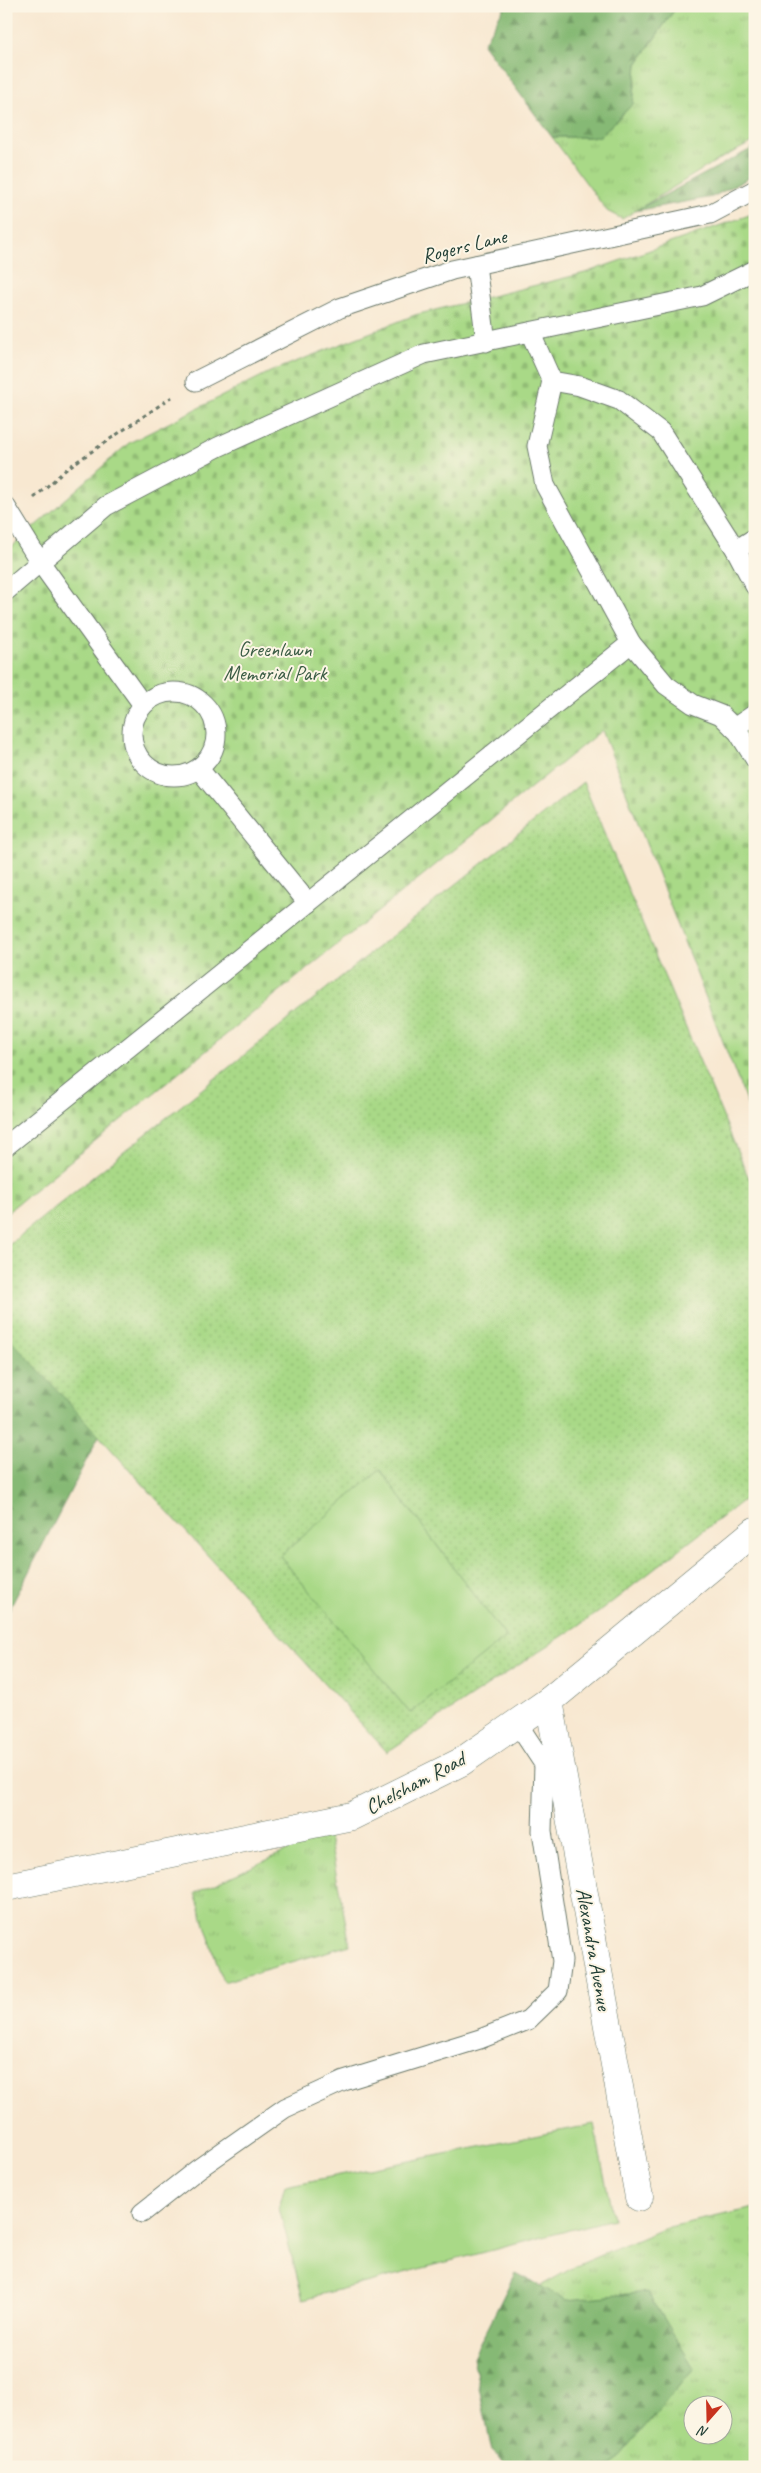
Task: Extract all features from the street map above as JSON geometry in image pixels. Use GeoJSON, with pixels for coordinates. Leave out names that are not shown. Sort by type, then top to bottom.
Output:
{"type":"FeatureCollection","features":[{"type":"Feature","properties":{"kind":"street","name":"Chelsham Road"},"geometry":{"type":"LineString","coordinates":[[6,1887],[352,1816],[461,1762],[549,1701],[755,1531]]}},
{"type":"Feature","properties":{"kind":"street","name":"Alexandra Avenue"},"geometry":{"type":"LineString","coordinates":[[549,1701],[639,2197]]}},
{"type":"Feature","properties":{"kind":"lane","name":"Rogers Lane"},"geometry":{"type":"LineString","coordinates":[[196,381],[340,308],[452,270],[710,214],[755,190]]}},
{"type":"Feature","properties":{"kind":"lane"},"geometry":{"type":"LineString","coordinates":[[476,264],[486,342]]}},
{"type":"Feature","properties":{"kind":"lane"},"geometry":{"type":"LineString","coordinates":[[6,591],[106,506],[218,447],[424,354],[702,296],[755,270]]}},
{"type":"Feature","properties":{"kind":"lane"},"geometry":{"type":"LineString","coordinates":[[530,332],[552,381],[537,446],[545,485],[631,643],[666,685],[693,704],[721,715],[734,728],[755,759]]}},
{"type":"Feature","properties":{"kind":"lane"},"geometry":{"type":"LineString","coordinates":[[552,381],[580,386],[620,400],[661,432],[736,550],[755,586]]}},
{"type":"Feature","properties":{"kind":"lane"},"geometry":{"type":"LineString","coordinates":[[10,512],[40,562],[143,705]]}},
{"type":"Feature","properties":{"kind":"lane"},"geometry":{"type":"LineString","coordinates":[[736,550],[755,538]]}},
{"type":"Feature","properties":{"kind":"lane"},"geometry":{"type":"LineString","coordinates":[[6,1146],[631,643]]}},
{"type":"Feature","properties":{"kind":"lane"},"geometry":{"type":"LineString","coordinates":[[181,692],[194,697],[205,706],[213,718],[216,732],[212,752],[199,768],[187,775],[173,777],[160,775],[147,768],[138,757],[132,744],[131,730],[135,717],[143,705],[161,695],[181,692]]}},
{"type":"Feature","properties":{"kind":"lane"},"geometry":{"type":"LineString","coordinates":[[734,728],[755,714]]}},
{"type":"Feature","properties":{"kind":"lane"},"geometry":{"type":"LineString","coordinates":[[199,768],[308,903]]}},
{"type":"Feature","properties":{"kind":"lane"},"geometry":{"type":"LineString","coordinates":[[142,2213],[198,2169],[285,2108],[344,2081],[480,2039],[528,2020],[558,1991],[562,1961],[542,1831],[544,1764],[517,1722]]}},
{"type":"Feature","properties":{"kind":"path"},"geometry":{"type":"LineString","coordinates":[[10,512],[69,467],[196,381]]}},
{"type":"Feature","properties":{"kind":"green space"},"geometry":{"type":"Polygon","coordinates":[[[505,6],[677,6],[637,64],[633,104],[599,137],[552,137],[483,44],[505,6]]]}},
{"type":"Feature","properties":{"kind":"green space"},"geometry":{"type":"Polygon","coordinates":[[[677,6],[755,6],[755,141],[716,161],[622,219],[607,211],[552,137],[599,137],[633,104],[637,64],[677,6]]]}},
{"type":"Feature","properties":{"kind":"green space"},"geometry":{"type":"Polygon","coordinates":[[[755,147],[755,175],[712,197],[635,211],[755,147]]]}},
{"type":"Feature","properties":{"kind":"green space","name":"Greenlawn Memorial Park"},"geometry":{"type":"Polygon","coordinates":[[[755,213],[755,1124],[602,730],[6,1213],[6,552],[129,443],[270,372],[415,315],[585,273],[755,213]]]}},
{"type":"Feature","properties":{"kind":"green space"},"geometry":{"type":"Polygon","coordinates":[[[583,782],[747,1174],[755,1188],[755,1491],[599,1612],[387,1752],[6,1334],[6,1247],[583,782]]]}},
{"type":"Feature","properties":{"kind":"green space"},"geometry":{"type":"Polygon","coordinates":[[[6,1329],[104,1426],[6,1616],[6,1329]]]}},
{"type":"Feature","properties":{"kind":"green space"},"geometry":{"type":"Polygon","coordinates":[[[380,1470],[506,1637],[410,1713],[280,1556],[380,1470]]]}},
{"type":"Feature","properties":{"kind":"green space"},"geometry":{"type":"Polygon","coordinates":[[[328,1832],[350,1945],[223,1982],[195,1893],[328,1832]]]}},
{"type":"Feature","properties":{"kind":"green space"},"geometry":{"type":"Polygon","coordinates":[[[594,2124],[613,2219],[303,2299],[279,2208],[285,2186],[594,2124]]]}},
{"type":"Feature","properties":{"kind":"green space"},"geometry":{"type":"Polygon","coordinates":[[[755,2208],[755,2467],[562,2467],[512,2302],[576,2266],[668,2227],[755,2208]]]}},
{"type":"Feature","properties":{"kind":"green space"},"geometry":{"type":"Polygon","coordinates":[[[515,2273],[567,2300],[648,2292],[694,2368],[611,2467],[510,2467],[492,2451],[473,2357],[515,2273]]]}}]}
